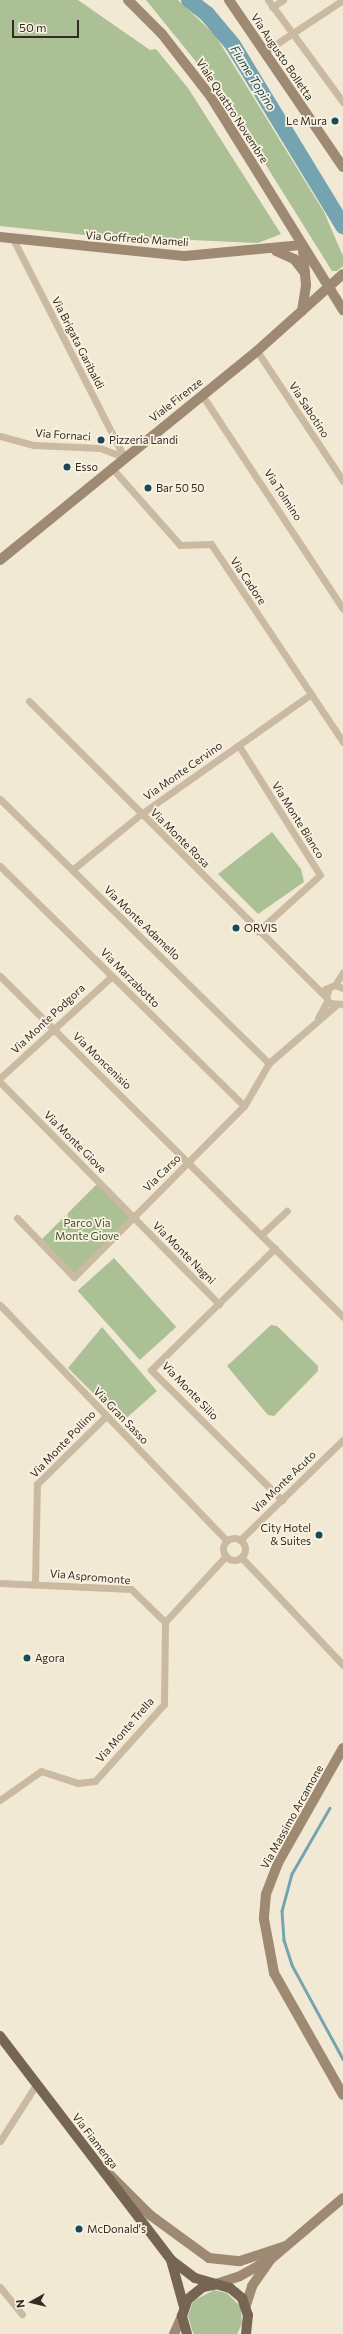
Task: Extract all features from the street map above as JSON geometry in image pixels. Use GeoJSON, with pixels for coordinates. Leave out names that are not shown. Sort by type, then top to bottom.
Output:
{"type":"FeatureCollection","features":[{"type":"Feature","properties":{"kind":"main road","name":"Viale Quattro Novembre"},"geometry":{"type":"LineString","coordinates":[[128,0],[162,34],[211,97],[327,287],[343,310]]}},
{"type":"Feature","properties":{"kind":"main road","name":"Via Augusto Bolletta"},"geometry":{"type":"LineString","coordinates":[[228,0],[343,167]]}},
{"type":"Feature","properties":{"kind":"main road","name":"Via Goffredo Mameli"},"geometry":{"type":"LineString","coordinates":[[0,237],[185,256],[272,250],[302,246]]}},
{"type":"Feature","properties":{"kind":"main road","name":"Viale Quattro Novembre"},"geometry":{"type":"LineString","coordinates":[[302,246],[306,275],[302,311]]}},
{"type":"Feature","properties":{"kind":"main road","name":"Via Goffredo Mameli"},"geometry":{"type":"LineString","coordinates":[[272,250],[294,259],[306,275]]}},
{"type":"Feature","properties":{"kind":"main road","name":"Viale Firenze"},"geometry":{"type":"LineString","coordinates":[[0,560],[111,467],[258,351],[340,276]]}},
{"type":"Feature","properties":{"kind":"main road","name":"Via Massimo Arcamone"},"geometry":{"type":"LineString","coordinates":[[343,1748],[278,1863],[266,1894],[264,1919],[274,1973],[343,2095]]}},
{"type":"Feature","properties":{"kind":"main road","name":"Via Fiamenga"},"geometry":{"type":"LineString","coordinates":[[0,2036],[170,2260],[190,2276],[213,2285],[230,2288],[246,2305]]}},
{"type":"Feature","properties":{"kind":"main road"},"geometry":{"type":"LineString","coordinates":[[92,2158],[150,2215],[209,2258],[240,2261],[286,2246]]}},
{"type":"Feature","properties":{"kind":"main road"},"geometry":{"type":"LineString","coordinates":[[174,2334],[183,2311],[195,2292],[240,2276],[271,2259],[339,2200],[343,2189]]}},
{"type":"Feature","properties":{"kind":"main road"},"geometry":{"type":"LineString","coordinates":[[246,2331],[246,2305],[252,2286],[271,2259]]}},
{"type":"Feature","properties":{"kind":"main road","name":"Via Fiamenga"},"geometry":{"type":"LineString","coordinates":[[170,2260],[183,2311],[187,2334]]}},
{"type":"Feature","properties":{"kind":"street"},"geometry":{"type":"LineString","coordinates":[[268,0],[291,33],[340,94],[343,102]]}},
{"type":"Feature","properties":{"kind":"street"},"geometry":{"type":"LineString","coordinates":[[272,7],[282,0]]}},
{"type":"Feature","properties":{"kind":"street"},"geometry":{"type":"LineString","coordinates":[[264,52],[343,0]]}},
{"type":"Feature","properties":{"kind":"street","name":"Via Brigata Garibaldi"},"geometry":{"type":"LineString","coordinates":[[13,238],[124,457]]}},
{"type":"Feature","properties":{"kind":"street","name":"Via Sabotino"},"geometry":{"type":"LineString","coordinates":[[258,351],[343,481]]}},
{"type":"Feature","properties":{"kind":"street","name":"Via Tolmino"},"geometry":{"type":"LineString","coordinates":[[202,395],[343,609]]}},
{"type":"Feature","properties":{"kind":"street","name":"Via Fornaci"},"geometry":{"type":"LineString","coordinates":[[0,436],[34,445],[100,448],[124,457]]}},
{"type":"Feature","properties":{"kind":"street","name":"Via Cadore"},"geometry":{"type":"LineString","coordinates":[[111,467],[180,545],[211,544],[343,742]]}},
{"type":"Feature","properties":{"kind":"street","name":"Via Monte Cervino"},"geometry":{"type":"LineString","coordinates":[[72,870],[141,814],[239,746],[310,694]]}},
{"type":"Feature","properties":{"kind":"street","name":"Via Monte Rosa"},"geometry":{"type":"LineString","coordinates":[[29,701],[316,989],[336,1006]]}},
{"type":"Feature","properties":{"kind":"street","name":"Via Monte Bianco"},"geometry":{"type":"LineString","coordinates":[[239,746],[320,875],[258,931]]}},
{"type":"Feature","properties":{"kind":"street","name":"Via Monte Adamello"},"geometry":{"type":"LineString","coordinates":[[0,799],[269,1063]]}},
{"type":"Feature","properties":{"kind":"street","name":"Via Marzabotto"},"geometry":{"type":"LineString","coordinates":[[0,866],[244,1106]]}},
{"type":"Feature","properties":{"kind":"street","name":"Via Carso"},"geometry":{"type":"LineString","coordinates":[[316,1021],[332,987],[343,972]]}},
{"type":"Feature","properties":{"kind":"street","name":"Via Moncenisio"},"geometry":{"type":"LineString","coordinates":[[0,976],[190,1161],[343,1318]]}},
{"type":"Feature","properties":{"kind":"street","name":"Via Monte Podgora"},"geometry":{"type":"LineString","coordinates":[[0,1078],[112,976]]}},
{"type":"Feature","properties":{"kind":"street"},"geometry":{"type":"LineString","coordinates":[[316,989],[332,987],[343,988]]}},
{"type":"Feature","properties":{"kind":"street"},"geometry":{"type":"LineString","coordinates":[[336,1006],[343,1004]]}},
{"type":"Feature","properties":{"kind":"street","name":"Via Carso"},"geometry":{"type":"LineString","coordinates":[[17,1218],[74,1277],[244,1106],[269,1063],[316,1021],[336,1006]]}},
{"type":"Feature","properties":{"kind":"street","name":"Via Monte Giove"},"geometry":{"type":"LineString","coordinates":[[0,1082],[134,1217]]}},
{"type":"Feature","properties":{"kind":"street"},"geometry":{"type":"LineString","coordinates":[[262,1234],[287,1210]]}},
{"type":"Feature","properties":{"kind":"street","name":"Via Monte Nagni"},"geometry":{"type":"LineString","coordinates":[[134,1217],[219,1304]]}},
{"type":"Feature","properties":{"kind":"street","name":"Via Monte Silio"},"geometry":{"type":"LineString","coordinates":[[275,1248],[151,1370],[282,1500]]}},
{"type":"Feature","properties":{"kind":"street","name":"Via Gran Sasso"},"geometry":{"type":"LineString","coordinates":[[0,1305],[227,1541]]}},
{"type":"Feature","properties":{"kind":"street","name":"Via Monte Pollino"},"geometry":{"type":"LineString","coordinates":[[35,1584],[37,1484],[106,1416]]}},
{"type":"Feature","properties":{"kind":"street","name":"Via Monte Acuto"},"geometry":{"type":"LineString","coordinates":[[240,1540],[343,1440]]}},
{"type":"Feature","properties":{"kind":"street"},"geometry":{"type":"LineString","coordinates":[[240,1540],[245,1548],[241,1557],[231,1560],[226,1556],[223,1550],[227,1541],[240,1540]]}},
{"type":"Feature","properties":{"kind":"street"},"geometry":{"type":"LineString","coordinates":[[165,1622],[226,1556]]}},
{"type":"Feature","properties":{"kind":"street"},"geometry":{"type":"LineString","coordinates":[[241,1557],[342,1663]]}},
{"type":"Feature","properties":{"kind":"street","name":"Via Aspromonte"},"geometry":{"type":"LineString","coordinates":[[0,1583],[132,1589],[165,1622]]}},
{"type":"Feature","properties":{"kind":"street","name":"Via Monte Trella"},"geometry":{"type":"LineString","coordinates":[[0,1800],[41,1771],[78,1783],[95,1781],[164,1704],[165,1622]]}},
{"type":"Feature","properties":{"kind":"street"},"geometry":{"type":"LineString","coordinates":[[0,2141],[36,2085]]}},
{"type":"Feature","properties":{"kind":"street"},"geometry":{"type":"LineString","coordinates":[[0,2287],[22,2314]]}},
{"type":"Feature","properties":{"kind":"green space"},"geometry":{"type":"Polygon","coordinates":[[[0,0],[78,0],[150,50],[156,49],[188,88],[281,234],[258,243],[85,235],[0,226],[0,0]]]}},
{"type":"Feature","properties":{"kind":"green space"},"geometry":{"type":"Polygon","coordinates":[[[146,0],[178,0],[215,35],[324,212],[343,256],[343,266],[337,271],[332,271],[219,90],[146,0]]]}},
{"type":"Feature","properties":{"kind":"green space"},"geometry":{"type":"Polygon","coordinates":[[[272,832],[301,869],[304,882],[258,914],[218,874],[272,832]]]}},
{"type":"Feature","properties":{"kind":"green space","name":"Parco Via Monte Giove"},"geometry":{"type":"Polygon","coordinates":[[[99,1182],[134,1217],[75,1275],[40,1241],[99,1182]]]}},
{"type":"Feature","properties":{"kind":"green space"},"geometry":{"type":"Polygon","coordinates":[[[114,1258],[176,1327],[140,1360],[78,1291],[114,1258]]]}},
{"type":"Feature","properties":{"kind":"green space"},"geometry":{"type":"Polygon","coordinates":[[[271,1325],[277,1326],[318,1366],[318,1371],[274,1416],[268,1415],[227,1366],[271,1325]]]}},
{"type":"Feature","properties":{"kind":"green space"},"geometry":{"type":"Polygon","coordinates":[[[102,1327],[157,1391],[122,1422],[68,1368],[102,1327]]]}},
{"type":"Feature","properties":{"kind":"green space"},"geometry":{"type":"Polygon","coordinates":[[[214,2290],[227,2293],[241,2307],[242,2324],[237,2334],[194,2334],[188,2316],[193,2301],[214,2290]]]}},
{"type":"Feature","properties":{"kind":"waterway","name":"Fiume Topino"},"geometry":{"type":"LineString","coordinates":[[189,0],[207,14],[233,45],[343,226]]}},
{"type":"Feature","properties":{"kind":"waterway"},"geometry":{"type":"LineString","coordinates":[[330,1808],[292,1874],[282,1911],[284,1940],[292,1965],[343,2059]]}},
{"type":"Feature","properties":{"kind":"place","name":"Le Mura"},"geometry":{"type":"Point","coordinates":[335,121]}},
{"type":"Feature","properties":{"kind":"place","name":"Pizzeria Landi"},"geometry":{"type":"Point","coordinates":[101,440]}},
{"type":"Feature","properties":{"kind":"place","name":"Esso"},"geometry":{"type":"Point","coordinates":[67,467]}},
{"type":"Feature","properties":{"kind":"place","name":"Bar 50 50"},"geometry":{"type":"Point","coordinates":[148,488]}},
{"type":"Feature","properties":{"kind":"place","name":"ORVIS"},"geometry":{"type":"Point","coordinates":[236,928]}},
{"type":"Feature","properties":{"kind":"place","name":"City Hotel & Suites"},"geometry":{"type":"Point","coordinates":[319,1535]}},
{"type":"Feature","properties":{"kind":"place","name":"Agora"},"geometry":{"type":"Point","coordinates":[27,1658]}},
{"type":"Feature","properties":{"kind":"place","name":"McDonald's"},"geometry":{"type":"Point","coordinates":[79,2229]}}]}
